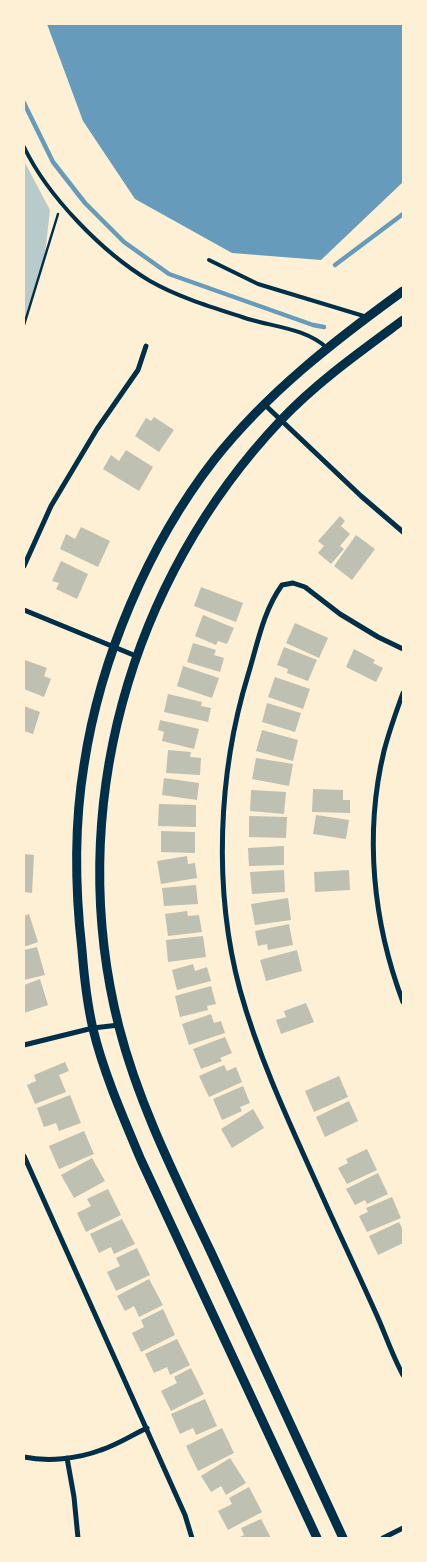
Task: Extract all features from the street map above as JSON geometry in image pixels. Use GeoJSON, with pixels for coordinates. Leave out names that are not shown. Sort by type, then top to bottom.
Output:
{"type":"FeatureCollection","features":[{"type":"Feature","properties":{"kind":"street"},"geometry":{"type":"LineString","coordinates":[[317,1538],[141,1160],[116,1098],[93,1028],[83,966],[77,904],[77,836],[84,765],[96,708],[114,646],[132,600],[154,554],[180,509],[214,460],[264,404],[326,348],[403,291]]}},
{"type":"Feature","properties":{"kind":"street"},"geometry":{"type":"LineString","coordinates":[[343,1538],[158,1136],[140,1092],[119,1025],[108,972],[102,920],[100,847],[108,766],[129,677],[148,624],[188,542],[232,476],[281,420],[324,380],[403,320]]}},
{"type":"Feature","properties":{"kind":"street"},"geometry":{"type":"LineString","coordinates":[[24,566],[51,506],[93,436],[138,370],[146,346]]}},
{"type":"Feature","properties":{"kind":"street"},"geometry":{"type":"LineString","coordinates":[[264,404],[361,496],[403,532]]}},
{"type":"Feature","properties":{"kind":"street"},"geometry":{"type":"LineString","coordinates":[[403,649],[378,637],[340,614],[305,587],[293,584],[282,586],[268,612],[244,688],[224,802],[223,864],[225,904],[240,992],[267,1070],[403,1375]]}},
{"type":"Feature","properties":{"kind":"street"},"geometry":{"type":"LineString","coordinates":[[24,610],[136,656]]}},
{"type":"Feature","properties":{"kind":"street"},"geometry":{"type":"LineString","coordinates":[[403,693],[384,752],[374,829],[374,872],[380,914],[387,952],[403,1002]]}},
{"type":"Feature","properties":{"kind":"street"},"geometry":{"type":"LineString","coordinates":[[24,1045],[93,1028],[119,1025]]}},
{"type":"Feature","properties":{"kind":"street"},"geometry":{"type":"LineString","coordinates":[[24,1156],[147,1428],[185,1515],[192,1538]]}},
{"type":"Feature","properties":{"kind":"street"},"geometry":{"type":"LineString","coordinates":[[24,1457],[36,1460],[67,1458],[101,1450],[147,1428]]}},
{"type":"Feature","properties":{"kind":"street"},"geometry":{"type":"LineString","coordinates":[[67,1458],[74,1497],[78,1538]]}},
{"type":"Feature","properties":{"kind":"street"},"geometry":{"type":"LineString","coordinates":[[383,1538],[403,1528]]}},
{"type":"Feature","properties":{"kind":"lane"},"geometry":{"type":"LineString","coordinates":[[24,147],[35,167],[61,203],[108,250],[151,281],[173,292],[244,318],[295,331],[317,339],[326,348]]}},
{"type":"Feature","properties":{"kind":"lane"},"geometry":{"type":"LineString","coordinates":[[209,260],[258,284],[367,317]]}},
{"type":"Feature","properties":{"kind":"path"},"geometry":{"type":"LineString","coordinates":[[24,325],[61,203]]}},
{"type":"Feature","properties":{"kind":"shaded area"},"geometry":{"type":"Polygon","coordinates":[[[24,161],[50,210],[45,254],[24,325],[24,161]]]}},
{"type":"Feature","properties":{"kind":"water"},"geometry":{"type":"Polygon","coordinates":[[[47,24],[403,24],[403,182],[321,260],[232,253],[135,199],[83,121],[47,24]]]}},
{"type":"Feature","properties":{"kind":"building"},"geometry":{"type":"Polygon","coordinates":[[[154,417],[174,430],[159,452],[135,436],[146,418],[151,421],[154,417]]]}},
{"type":"Feature","properties":{"kind":"building"},"geometry":{"type":"Polygon","coordinates":[[[126,450],[153,467],[139,491],[103,469],[111,455],[119,461],[126,450]]]}},
{"type":"Feature","properties":{"kind":"building"},"geometry":{"type":"Polygon","coordinates":[[[340,516],[345,521],[341,526],[350,534],[340,546],[344,549],[331,564],[318,553],[324,546],[318,541],[340,516]]]}},
{"type":"Feature","properties":{"kind":"building"},"geometry":{"type":"Polygon","coordinates":[[[81,527],[110,541],[98,567],[60,549],[66,534],[75,539],[81,527]]]}},
{"type":"Feature","properties":{"kind":"building"},"geometry":{"type":"Polygon","coordinates":[[[356,535],[375,549],[352,580],[334,566],[356,535]]]}},
{"type":"Feature","properties":{"kind":"building"},"geometry":{"type":"Polygon","coordinates":[[[61,561],[88,574],[77,599],[56,589],[59,583],[52,581],[61,561]]]}},
{"type":"Feature","properties":{"kind":"building"},"geometry":{"type":"Polygon","coordinates":[[[201,587],[243,603],[236,622],[194,606],[201,587]]]}},
{"type":"Feature","properties":{"kind":"building"},"geometry":{"type":"Polygon","coordinates":[[[203,615],[234,628],[227,644],[218,641],[216,645],[195,636],[203,615]]]}},
{"type":"Feature","properties":{"kind":"building"},"geometry":{"type":"Polygon","coordinates":[[[295,623],[328,638],[319,658],[286,643],[295,623]]]}},
{"type":"Feature","properties":{"kind":"building"},"geometry":{"type":"Polygon","coordinates":[[[193,643],[216,650],[214,655],[224,658],[220,672],[187,662],[193,643]]]}},
{"type":"Feature","properties":{"kind":"building"},"geometry":{"type":"Polygon","coordinates":[[[284,647],[317,660],[308,681],[287,673],[288,669],[277,665],[284,647]]]}},
{"type":"Feature","properties":{"kind":"building"},"geometry":{"type":"Polygon","coordinates":[[[354,649],[375,660],[373,663],[383,668],[376,682],[346,667],[354,649]]]}},
{"type":"Feature","properties":{"kind":"building"},"geometry":{"type":"Polygon","coordinates":[[[25,660],[47,668],[44,676],[51,679],[44,697],[24,689],[25,660]]]}},
{"type":"Feature","properties":{"kind":"building"},"geometry":{"type":"Polygon","coordinates":[[[183,666],[219,678],[212,698],[177,686],[183,666]]]}},
{"type":"Feature","properties":{"kind":"building"},"geometry":{"type":"Polygon","coordinates":[[[275,677],[310,689],[303,709],[268,697],[275,677]]]}},
{"type":"Feature","properties":{"kind":"building"},"geometry":{"type":"Polygon","coordinates":[[[168,694],[202,702],[201,706],[211,708],[208,722],[164,712],[168,694]]]}},
{"type":"Feature","properties":{"kind":"building"},"geometry":{"type":"Polygon","coordinates":[[[267,703],[301,713],[295,732],[262,722],[267,703]]]}},
{"type":"Feature","properties":{"kind":"building"},"geometry":{"type":"Polygon","coordinates":[[[24,706],[40,712],[33,734],[24,731],[24,706]]]}},
{"type":"Feature","properties":{"kind":"building"},"geometry":{"type":"Polygon","coordinates":[[[160,720],[199,729],[194,749],[162,741],[164,732],[158,730],[160,720]]]}},
{"type":"Feature","properties":{"kind":"building"},"geometry":{"type":"Polygon","coordinates":[[[262,730],[298,740],[293,761],[256,751],[262,730]]]}},
{"type":"Feature","properties":{"kind":"building"},"geometry":{"type":"Polygon","coordinates":[[[168,750],[191,752],[190,757],[201,758],[200,775],[166,773],[168,750]]]}},
{"type":"Feature","properties":{"kind":"building"},"geometry":{"type":"Polygon","coordinates":[[[256,758],[293,764],[289,786],[252,779],[256,758]]]}},
{"type":"Feature","properties":{"kind":"building"},"geometry":{"type":"Polygon","coordinates":[[[164,778],[199,783],[197,800],[162,795],[164,778]]]}},
{"type":"Feature","properties":{"kind":"building"},"geometry":{"type":"Polygon","coordinates":[[[313,789],[343,790],[343,800],[350,800],[350,813],[312,812],[313,789]]]}},
{"type":"Feature","properties":{"kind":"building"},"geometry":{"type":"Polygon","coordinates":[[[251,790],[286,792],[284,814],[250,811],[251,790]]]}},
{"type":"Feature","properties":{"kind":"building"},"geometry":{"type":"Polygon","coordinates":[[[159,804],[196,805],[196,827],[158,826],[159,804]]]}},
{"type":"Feature","properties":{"kind":"building"},"geometry":{"type":"Polygon","coordinates":[[[316,815],[349,820],[346,839],[313,834],[316,815]]]}},
{"type":"Feature","properties":{"kind":"building"},"geometry":{"type":"Polygon","coordinates":[[[249,816],[287,817],[286,838],[249,837],[249,816]]]}},
{"type":"Feature","properties":{"kind":"building"},"geometry":{"type":"Polygon","coordinates":[[[161,831],[195,832],[195,853],[161,852],[161,831]]]}},
{"type":"Feature","properties":{"kind":"building"},"geometry":{"type":"Polygon","coordinates":[[[284,846],[284,865],[249,866],[248,848],[284,846]]]}},
{"type":"Feature","properties":{"kind":"building"},"geometry":{"type":"Polygon","coordinates":[[[24,854],[34,855],[32,893],[24,892],[24,854]]]}},
{"type":"Feature","properties":{"kind":"building"},"geometry":{"type":"Polygon","coordinates":[[[187,856],[188,864],[195,863],[197,878],[161,884],[157,861],[187,856]]]}},
{"type":"Feature","properties":{"kind":"building"},"geometry":{"type":"Polygon","coordinates":[[[284,870],[285,892],[252,894],[250,872],[284,870]]]}},
{"type":"Feature","properties":{"kind":"building"},"geometry":{"type":"Polygon","coordinates":[[[349,870],[350,890],[315,892],[314,872],[349,870]]]}},
{"type":"Feature","properties":{"kind":"building"},"geometry":{"type":"Polygon","coordinates":[[[196,885],[198,904],[164,906],[162,888],[196,885]]]}},
{"type":"Feature","properties":{"kind":"building"},"geometry":{"type":"Polygon","coordinates":[[[288,898],[291,920],[255,925],[251,904],[288,898]]]}},
{"type":"Feature","properties":{"kind":"building"},"geometry":{"type":"Polygon","coordinates":[[[187,911],[188,916],[199,915],[202,932],[168,936],[165,914],[187,911]]]}},
{"type":"Feature","properties":{"kind":"building"},"geometry":{"type":"Polygon","coordinates":[[[29,914],[38,942],[24,947],[24,916],[29,914]]]}},
{"type":"Feature","properties":{"kind":"building"},"geometry":{"type":"Polygon","coordinates":[[[289,924],[293,945],[268,950],[267,944],[258,946],[255,931],[289,924]]]}},
{"type":"Feature","properties":{"kind":"building"},"geometry":{"type":"Polygon","coordinates":[[[203,936],[206,957],[168,962],[166,940],[203,936]]]}},
{"type":"Feature","properties":{"kind":"building"},"geometry":{"type":"Polygon","coordinates":[[[37,947],[45,975],[24,980],[24,950],[37,947]]]}},
{"type":"Feature","properties":{"kind":"building"},"geometry":{"type":"Polygon","coordinates":[[[297,950],[302,971],[266,981],[260,960],[297,950]]]}},
{"type":"Feature","properties":{"kind":"building"},"geometry":{"type":"Polygon","coordinates":[[[193,964],[195,971],[207,967],[211,981],[177,990],[172,970],[193,964]]]}},
{"type":"Feature","properties":{"kind":"building"},"geometry":{"type":"Polygon","coordinates":[[[40,979],[48,1005],[24,1013],[24,985],[40,979]]]}},
{"type":"Feature","properties":{"kind":"building"},"geometry":{"type":"Polygon","coordinates":[[[211,986],[216,1004],[207,1006],[208,1010],[180,1017],[175,996],[211,986]]]}},
{"type":"Feature","properties":{"kind":"building"},"geometry":{"type":"Polygon","coordinates":[[[306,1003],[314,1022],[281,1034],[276,1020],[286,1017],[284,1011],[306,1003]]]}},
{"type":"Feature","properties":{"kind":"building"},"geometry":{"type":"Polygon","coordinates":[[[211,1014],[214,1023],[221,1021],[225,1033],[189,1045],[182,1024],[211,1014]]]}},
{"type":"Feature","properties":{"kind":"building"},"geometry":{"type":"Polygon","coordinates":[[[225,1037],[232,1053],[220,1058],[222,1061],[201,1069],[193,1049],[225,1037]]]}},
{"type":"Feature","properties":{"kind":"building"},"geometry":{"type":"Polygon","coordinates":[[[65,1062],[69,1071],[59,1075],[66,1092],[35,1104],[27,1085],[36,1081],[34,1075],[65,1062]]]}},
{"type":"Feature","properties":{"kind":"building"},"geometry":{"type":"Polygon","coordinates":[[[224,1065],[227,1071],[236,1067],[242,1082],[209,1097],[199,1076],[224,1065]]]}},
{"type":"Feature","properties":{"kind":"building"},"geometry":{"type":"Polygon","coordinates":[[[339,1076],[348,1097],[314,1112],[305,1091],[339,1076]]]}},
{"type":"Feature","properties":{"kind":"building"},"geometry":{"type":"Polygon","coordinates":[[[243,1086],[250,1103],[240,1107],[242,1111],[222,1120],[213,1099],[243,1086]]]}},
{"type":"Feature","properties":{"kind":"building"},"geometry":{"type":"Polygon","coordinates":[[[70,1095],[81,1123],[59,1131],[56,1123],[44,1127],[37,1108],[70,1095]]]}},
{"type":"Feature","properties":{"kind":"building"},"geometry":{"type":"Polygon","coordinates":[[[349,1101],[358,1121],[325,1137],[316,1117],[349,1101]]]}},
{"type":"Feature","properties":{"kind":"building"},"geometry":{"type":"Polygon","coordinates":[[[253,1109],[264,1128],[232,1148],[221,1129],[253,1109]]]}},
{"type":"Feature","properties":{"kind":"building"},"geometry":{"type":"Polygon","coordinates":[[[84,1131],[94,1154],[59,1169],[49,1146],[84,1131]]]}},
{"type":"Feature","properties":{"kind":"building"},"geometry":{"type":"Polygon","coordinates":[[[367,1149],[377,1170],[347,1184],[338,1168],[348,1163],[346,1159],[367,1149]]]}},
{"type":"Feature","properties":{"kind":"building"},"geometry":{"type":"Polygon","coordinates":[[[92,1158],[105,1181],[74,1198],[61,1175],[92,1158]]]}},
{"type":"Feature","properties":{"kind":"building"},"geometry":{"type":"Polygon","coordinates":[[[378,1173],[388,1194],[367,1204],[365,1200],[355,1205],[346,1189],[378,1173]]]}},
{"type":"Feature","properties":{"kind":"building"},"geometry":{"type":"Polygon","coordinates":[[[108,1189],[121,1215],[86,1232],[77,1213],[91,1206],[87,1199],[108,1189]]]}},
{"type":"Feature","properties":{"kind":"building"},"geometry":{"type":"Polygon","coordinates":[[[392,1197],[401,1218],[367,1232],[359,1216],[368,1212],[366,1208],[392,1197]]]}},
{"type":"Feature","properties":{"kind":"building"},"geometry":{"type":"Polygon","coordinates":[[[122,1219],[135,1244],[114,1254],[111,1247],[99,1253],[90,1234],[122,1219]]]}},
{"type":"Feature","properties":{"kind":"building"},"geometry":{"type":"Polygon","coordinates":[[[399,1222],[403,1230],[403,1243],[378,1255],[369,1236],[399,1222]]]}},
{"type":"Feature","properties":{"kind":"building"},"geometry":{"type":"Polygon","coordinates":[[[137,1248],[150,1275],[116,1291],[107,1272],[120,1266],[116,1258],[137,1248]]]}},
{"type":"Feature","properties":{"kind":"building"},"geometry":{"type":"Polygon","coordinates":[[[149,1279],[163,1305],[139,1317],[134,1306],[125,1311],[117,1296],[149,1279]]]}},
{"type":"Feature","properties":{"kind":"building"},"geometry":{"type":"Polygon","coordinates":[[[163,1309],[175,1335],[141,1352],[132,1333],[144,1327],[141,1320],[163,1309]]]}},
{"type":"Feature","properties":{"kind":"building"},"geometry":{"type":"Polygon","coordinates":[[[177,1339],[190,1365],[170,1375],[167,1367],[154,1373],[145,1354],[177,1339]]]}},
{"type":"Feature","properties":{"kind":"building"},"geometry":{"type":"Polygon","coordinates":[[[191,1368],[204,1394],[171,1411],[161,1391],[177,1383],[174,1377],[191,1368]]]}},
{"type":"Feature","properties":{"kind":"building"},"geometry":{"type":"Polygon","coordinates":[[[205,1399],[217,1426],[196,1435],[193,1428],[180,1434],[171,1414],[205,1399]]]}},
{"type":"Feature","properties":{"kind":"building"},"geometry":{"type":"Polygon","coordinates":[[[222,1428],[234,1453],[198,1471],[186,1446],[222,1428]]]}},
{"type":"Feature","properties":{"kind":"building"},"geometry":{"type":"Polygon","coordinates":[[[230,1458],[246,1483],[226,1495],[221,1486],[211,1492],[201,1476],[230,1458]]]}},
{"type":"Feature","properties":{"kind":"building"},"geometry":{"type":"Polygon","coordinates":[[[249,1487],[262,1512],[228,1530],[218,1511],[232,1504],[229,1498],[249,1487]]]}},
{"type":"Feature","properties":{"kind":"building"},"geometry":{"type":"Polygon","coordinates":[[[261,1519],[271,1538],[238,1538],[244,1535],[241,1528],[261,1519]]]}},
{"type":"Feature","properties":{"kind":"waterway"},"geometry":{"type":"LineString","coordinates":[[24,103],[53,162],[85,203],[124,242],[169,274],[313,325],[324,327]]}},
{"type":"Feature","properties":{"kind":"waterway"},"geometry":{"type":"LineString","coordinates":[[335,265],[403,214]]}}]}
